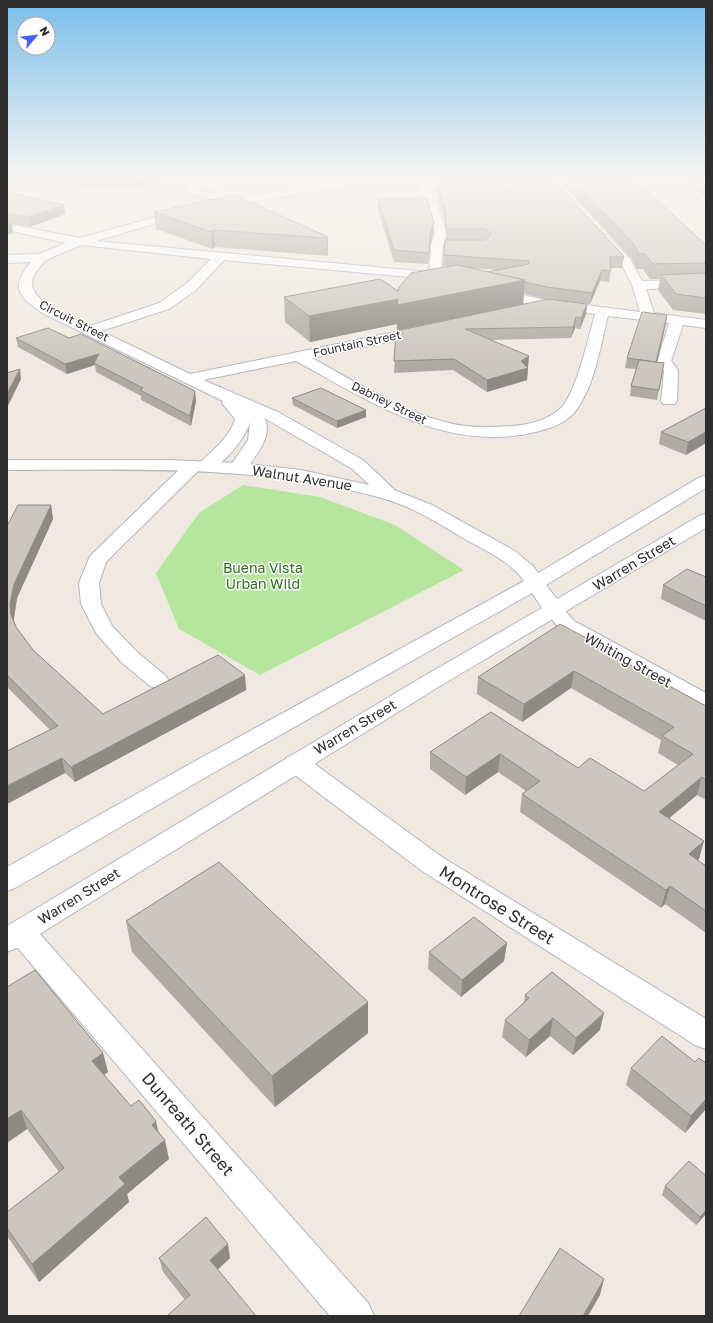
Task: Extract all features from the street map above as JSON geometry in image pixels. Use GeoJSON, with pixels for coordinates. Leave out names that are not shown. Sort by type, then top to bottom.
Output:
{"type":"FeatureCollection","features":[{"type":"Feature","properties":{"kind":"street"},"geometry":{"type":"LineString","coordinates":[[67,241],[77,243],[436,277],[450,281]]}},
{"type":"Feature","properties":{"kind":"street","name":"Circuit Street"},"geometry":{"type":"LineString","coordinates":[[84,241],[41,258],[26,276],[25,288],[33,300],[49,311],[191,378],[224,396],[258,420],[260,430],[257,439],[238,468]]}},
{"type":"Feature","properties":{"kind":"street"},"geometry":{"type":"LineString","coordinates":[[436,277],[437,245],[439,241]]}},
{"type":"Feature","properties":{"kind":"street"},"geometry":{"type":"LineString","coordinates":[[607,241],[626,262],[638,285],[648,317]]}},
{"type":"Feature","properties":{"kind":"street"},"geometry":{"type":"LineString","coordinates":[[437,245],[453,245]]}},
{"type":"Feature","properties":{"kind":"street"},"geometry":{"type":"LineString","coordinates":[[91,330],[164,306],[191,287],[220,257]]}},
{"type":"Feature","properties":{"kind":"street"},"geometry":{"type":"LineString","coordinates":[[7,259],[41,258]]}},
{"type":"Feature","properties":{"kind":"street"},"geometry":{"type":"LineString","coordinates":[[638,285],[706,283]]}},
{"type":"Feature","properties":{"kind":"street"},"geometry":{"type":"LineString","coordinates":[[480,290],[546,304],[706,324]]}},
{"type":"Feature","properties":{"kind":"street"},"geometry":{"type":"LineString","coordinates":[[517,312],[546,304]]}},
{"type":"Feature","properties":{"kind":"street","name":"Dabney Street"},"geometry":{"type":"LineString","coordinates":[[298,356],[429,423],[464,430],[520,432],[545,425],[567,411],[576,397],[602,312]]}},
{"type":"Feature","properties":{"kind":"street"},"geometry":{"type":"LineString","coordinates":[[669,401],[671,370],[664,362],[677,320]]}},
{"type":"Feature","properties":{"kind":"street","name":"Fountain Street"},"geometry":{"type":"LineString","coordinates":[[191,378],[442,327]]}},
{"type":"Feature","properties":{"kind":"street","name":"Circuit Street"},"geometry":{"type":"LineString","coordinates":[[200,466],[232,441],[241,429],[243,418],[224,396]]}},
{"type":"Feature","properties":{"kind":"street","name":"Circuit Street"},"geometry":{"type":"LineString","coordinates":[[224,396],[272,415],[357,464],[391,494]]}},
{"type":"Feature","properties":{"kind":"street","name":"Walnut Avenue"},"geometry":{"type":"LineString","coordinates":[[7,465],[200,466],[238,468],[301,476],[391,494],[426,509],[508,555],[526,570],[554,610]]}},
{"type":"Feature","properties":{"kind":"street"},"geometry":{"type":"LineString","coordinates":[[158,681],[129,657],[103,630],[91,604],[89,583],[97,560],[200,466]]}},
{"type":"Feature","properties":{"kind":"street"},"geometry":{"type":"LineString","coordinates":[[7,880],[210,763],[535,583],[706,481]]}},
{"type":"Feature","properties":{"kind":"street","name":"Warren Street"},"geometry":{"type":"LineString","coordinates":[[14,936],[296,762],[706,520]]}},
{"type":"Feature","properties":{"kind":"street","name":"Whiting Street"},"geometry":{"type":"LineString","coordinates":[[554,610],[567,625],[583,636],[706,703]]}},
{"type":"Feature","properties":{"kind":"street","name":"Montrose Street"},"geometry":{"type":"LineString","coordinates":[[296,762],[432,864],[706,1035]]}},
{"type":"Feature","properties":{"kind":"street","name":"Dunreath Street"},"geometry":{"type":"LineString","coordinates":[[14,936],[356,1316]]}},
{"type":"Feature","properties":{"kind":"green space","name":"Buena Vista Urban Wild"},"geometry":{"type":"Polygon","coordinates":[[[243,485],[320,497],[395,525],[464,570],[260,675],[179,629],[156,573],[199,513],[243,485]]]}},
{"type":"Feature","properties":{"kind":"building"},"geometry":{"type":"Polygon","coordinates":[[[391,241],[430,241],[429,253],[394,250],[391,241]]]}},
{"type":"Feature","properties":{"kind":"building"},"geometry":{"type":"Polygon","coordinates":[[[445,241],[610,241],[624,257],[610,257],[611,271],[602,270],[592,293],[547,287],[525,282],[525,280],[487,272],[529,264],[529,261],[444,255],[445,241]]]}},
{"type":"Feature","properties":{"kind":"building"},"geometry":{"type":"Polygon","coordinates":[[[631,241],[701,241],[706,245],[706,263],[653,264],[645,254],[639,254],[631,241]]]}},
{"type":"Feature","properties":{"kind":"building"},"geometry":{"type":"Polygon","coordinates":[[[457,265],[525,280],[397,305],[398,299],[309,316],[284,297],[380,279],[398,291],[399,287],[411,273],[457,265]]]}},
{"type":"Feature","properties":{"kind":"building"},"geometry":{"type":"Polygon","coordinates":[[[706,273],[706,298],[676,294],[661,275],[706,273]]]}},
{"type":"Feature","properties":{"kind":"building"},"geometry":{"type":"Polygon","coordinates":[[[548,299],[587,304],[581,318],[576,317],[573,327],[465,329],[529,356],[521,361],[528,368],[487,380],[454,359],[394,361],[396,331],[548,299]]]}},
{"type":"Feature","properties":{"kind":"building"},"geometry":{"type":"Polygon","coordinates":[[[642,312],[667,315],[656,362],[627,358],[642,312]]]}},
{"type":"Feature","properties":{"kind":"building"},"geometry":{"type":"Polygon","coordinates":[[[48,328],[69,338],[81,334],[195,391],[190,416],[140,390],[143,388],[94,363],[99,354],[65,364],[16,338],[48,328]]]}},
{"type":"Feature","properties":{"kind":"building"},"geometry":{"type":"Polygon","coordinates":[[[639,360],[664,363],[659,390],[631,386],[639,360]]]}},
{"type":"Feature","properties":{"kind":"building"},"geometry":{"type":"Polygon","coordinates":[[[20,369],[7,394],[7,373],[20,369]]]}},
{"type":"Feature","properties":{"kind":"building"},"geometry":{"type":"Polygon","coordinates":[[[321,388],[366,410],[337,421],[292,398],[321,388]]]}},
{"type":"Feature","properties":{"kind":"building"},"geometry":{"type":"Polygon","coordinates":[[[706,408],[706,432],[688,442],[661,432],[706,408]]]}},
{"type":"Feature","properties":{"kind":"building"},"geometry":{"type":"Polygon","coordinates":[[[18,505],[51,505],[14,584],[10,604],[11,615],[16,627],[33,650],[103,714],[218,655],[245,675],[71,767],[62,758],[7,786],[7,751],[58,726],[7,675],[7,526],[18,505]]]}},
{"type":"Feature","properties":{"kind":"building"},"geometry":{"type":"Polygon","coordinates":[[[687,569],[706,577],[706,606],[663,585],[687,569]]]}},
{"type":"Feature","properties":{"kind":"building"},"geometry":{"type":"Polygon","coordinates":[[[560,624],[706,706],[706,780],[702,777],[659,812],[704,841],[689,854],[706,866],[706,911],[670,886],[666,890],[522,794],[540,781],[500,754],[466,777],[430,752],[491,712],[578,768],[590,758],[644,791],[693,754],[662,736],[674,727],[574,671],[524,704],[478,677],[560,624]]]}},
{"type":"Feature","properties":{"kind":"building"},"geometry":{"type":"Polygon","coordinates":[[[219,862],[368,1002],[272,1076],[126,921],[219,862]]]}},
{"type":"Feature","properties":{"kind":"building"},"geometry":{"type":"Polygon","coordinates":[[[474,917],[507,943],[462,980],[429,952],[474,917]]]}},
{"type":"Feature","properties":{"kind":"building"},"geometry":{"type":"Polygon","coordinates":[[[35,970],[103,1053],[92,1061],[131,1106],[139,1100],[156,1121],[152,1125],[165,1140],[119,1177],[125,1184],[32,1264],[7,1228],[7,1212],[64,1168],[21,1110],[7,1119],[7,987],[35,970]]]}},
{"type":"Feature","properties":{"kind":"building"},"geometry":{"type":"Polygon","coordinates":[[[552,972],[604,1013],[576,1038],[553,1018],[529,1040],[505,1020],[529,998],[525,995],[552,972]]]}},
{"type":"Feature","properties":{"kind":"building"},"geometry":{"type":"Polygon","coordinates":[[[662,1036],[695,1062],[699,1058],[706,1063],[706,1099],[691,1116],[631,1068],[662,1036]]]}},
{"type":"Feature","properties":{"kind":"building"},"geometry":{"type":"Polygon","coordinates":[[[689,1161],[706,1176],[706,1210],[700,1217],[665,1186],[689,1161]]]}},
{"type":"Feature","properties":{"kind":"building"},"geometry":{"type":"Polygon","coordinates":[[[206,1217],[228,1244],[210,1260],[256,1316],[167,1316],[190,1295],[159,1258],[206,1217]]]}},
{"type":"Feature","properties":{"kind":"building"},"geometry":{"type":"Polygon","coordinates":[[[560,1248],[604,1279],[583,1316],[519,1316],[560,1248]]]}}]}
